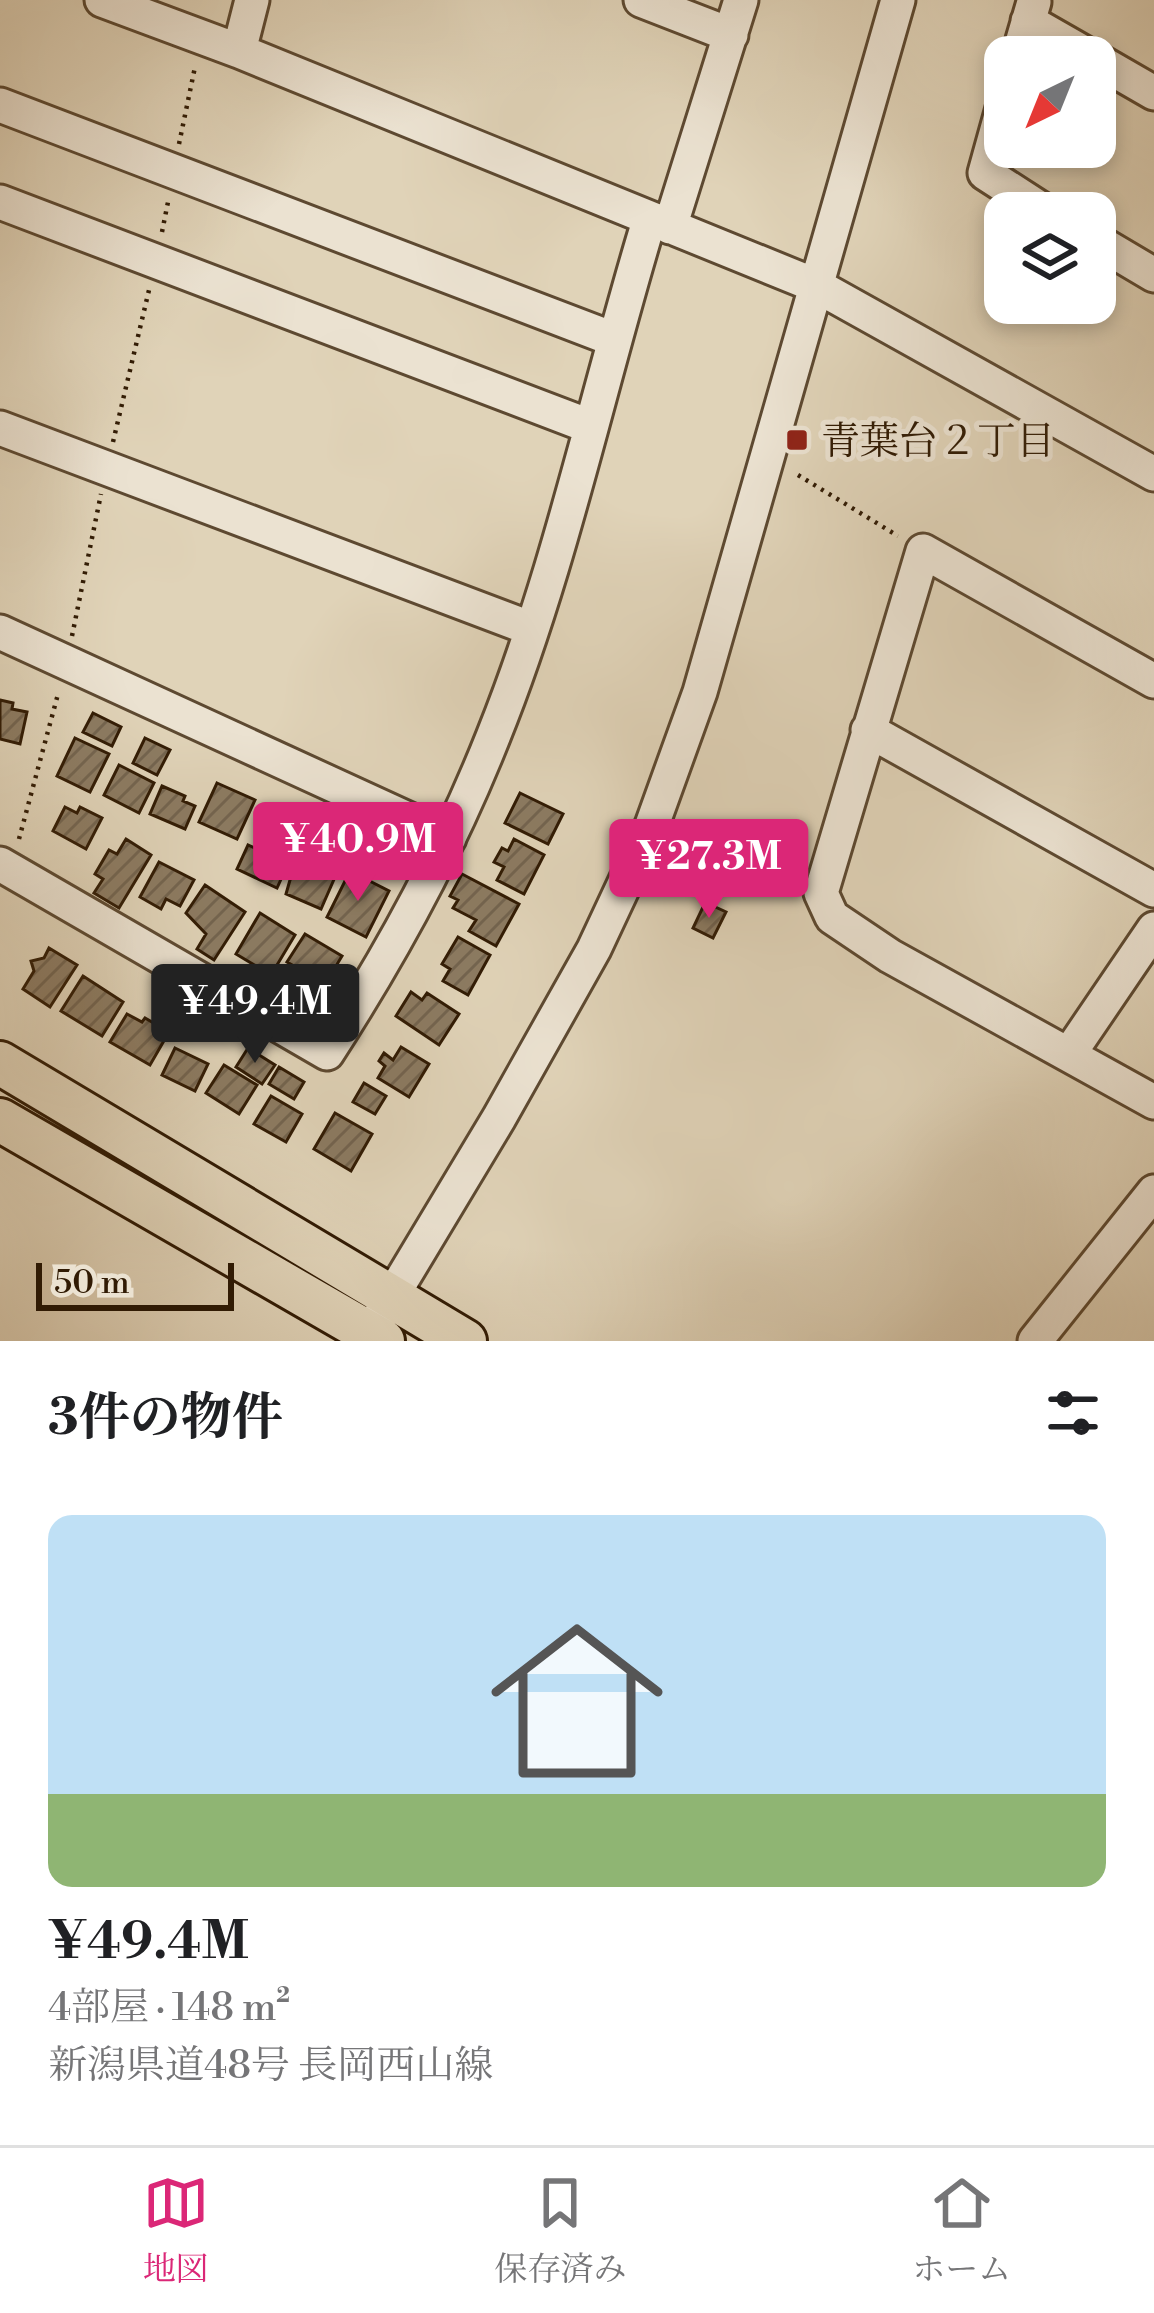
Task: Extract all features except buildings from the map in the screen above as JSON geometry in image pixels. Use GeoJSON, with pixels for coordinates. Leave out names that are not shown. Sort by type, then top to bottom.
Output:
{"type":"FeatureCollection","features":[{"type":"Feature","properties":{"kind":"main road"},"geometry":{"type":"LineString","coordinates":[[0,1063],[465,1341]]}},
{"type":"Feature","properties":{"kind":"main road"},"geometry":{"type":"LineString","coordinates":[[0,1120],[372,1338]]}},
{"type":"Feature","properties":{"kind":"street"},"geometry":{"type":"LineString","coordinates":[[102,0],[817,286],[1154,474]]}},
{"type":"Feature","properties":{"kind":"street"},"geometry":{"type":"LineString","coordinates":[[239,51],[252,0]]}},
{"type":"Feature","properties":{"kind":"street"},"geometry":{"type":"LineString","coordinates":[[641,0],[731,35]]}},
{"type":"Feature","properties":{"kind":"street"},"geometry":{"type":"LineString","coordinates":[[0,864],[327,1053],[400,935],[493,737],[532,629],[614,338],[741,0]]}},
{"type":"Feature","properties":{"kind":"street"},"geometry":{"type":"LineString","coordinates":[[372,1338],[594,949],[652,825],[700,692],[898,0]]}},
{"type":"Feature","properties":{"kind":"street"},"geometry":{"type":"LineString","coordinates":[[1031,10],[1065,36]]}},
{"type":"Feature","properties":{"kind":"street"},"geometry":{"type":"LineString","coordinates":[[1116,71],[1154,93]]}},
{"type":"Feature","properties":{"kind":"street"},"geometry":{"type":"LineString","coordinates":[[0,105],[614,338]]}},
{"type":"Feature","properties":{"kind":"street"},"geometry":{"type":"LineString","coordinates":[[986,168],[985,173],[1015,192]]}},
{"type":"Feature","properties":{"kind":"street"},"geometry":{"type":"LineString","coordinates":[[0,202],[589,426]]}},
{"type":"Feature","properties":{"kind":"street"},"geometry":{"type":"LineString","coordinates":[[1116,252],[1154,274]]}},
{"type":"Feature","properties":{"kind":"street"},"geometry":{"type":"LineString","coordinates":[[0,428],[532,629]]}},
{"type":"Feature","properties":{"kind":"street"},"geometry":{"type":"LineString","coordinates":[[1154,681],[923,551],[820,893],[832,917],[972,1004],[1154,1102]]}},
{"type":"Feature","properties":{"kind":"street"},"geometry":{"type":"LineString","coordinates":[[0,632],[449,838]]}},
{"type":"Feature","properties":{"kind":"street"},"geometry":{"type":"LineString","coordinates":[[868,730],[1154,890]]}},
{"type":"Feature","properties":{"kind":"street"},"geometry":{"type":"LineString","coordinates":[[1069,1054],[1154,929]]}},
{"type":"Feature","properties":{"kind":"street"},"geometry":{"type":"LineString","coordinates":[[1035,1341],[1154,1192]]}},
{"type":"Feature","properties":{"kind":"path"},"geometry":{"type":"LineString","coordinates":[[798,475],[923,551]]}},
{"type":"Feature","properties":{"kind":"place","name":"青葉台２丁目"},"geometry":{"type":"Point","coordinates":[797,440]}}]}
